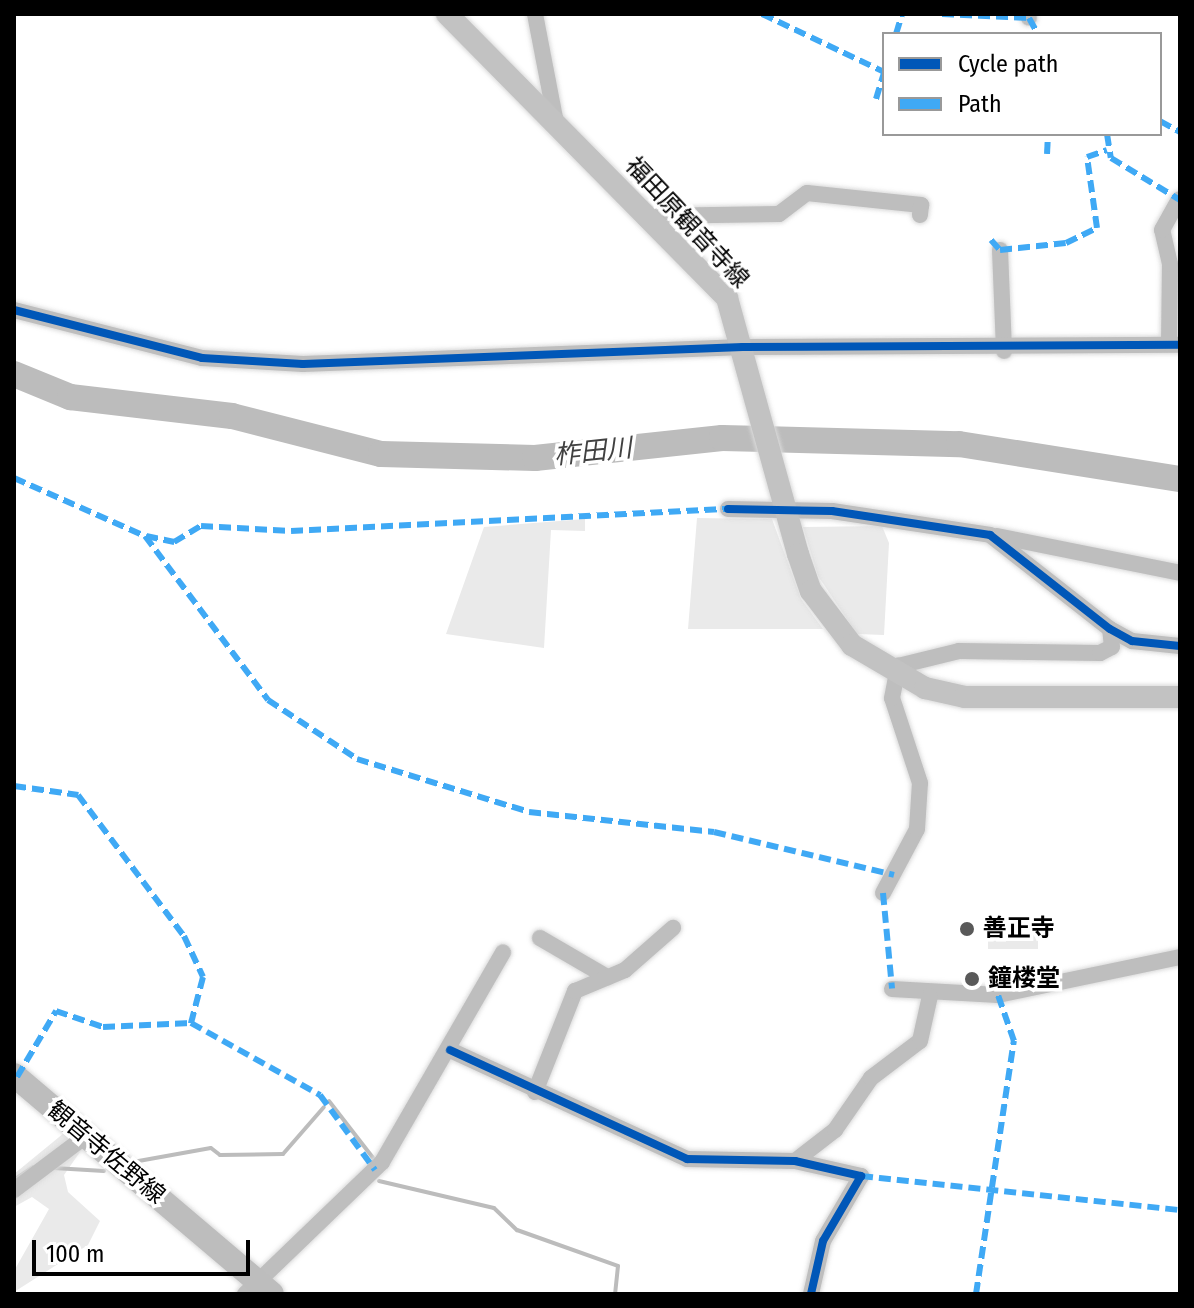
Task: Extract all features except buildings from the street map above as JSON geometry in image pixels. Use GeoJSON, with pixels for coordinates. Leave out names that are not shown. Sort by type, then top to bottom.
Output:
{"type":"FeatureCollection","features":[{"type":"Feature","properties":{"kind":"main road","name":"福田原観音寺線"},"geometry":{"type":"LineString","coordinates":[[447,14],[727,298],[743,347],[785,512],[811,591],[828,618],[892,673],[965,697],[1180,697]]}},
{"type":"Feature","properties":{"kind":"main road","name":"観音寺佐野線"},"geometry":{"type":"LineString","coordinates":[[14,1075],[258,1290]]}},
{"type":"Feature","properties":{"kind":"street"},"geometry":{"type":"LineString","coordinates":[[535,14],[556,123]]}},
{"type":"Feature","properties":{"kind":"street"},"geometry":{"type":"LineString","coordinates":[[649,216],[779,214],[807,193],[921,205],[920,215]]}},
{"type":"Feature","properties":{"kind":"street"},"geometry":{"type":"LineString","coordinates":[[14,310],[202,358],[303,364],[743,347],[1004,351],[1174,344],[1170,264],[1162,230],[1179,199]]}},
{"type":"Feature","properties":{"kind":"street"},"geometry":{"type":"LineString","coordinates":[[1000,250],[1004,351]]}},
{"type":"Feature","properties":{"kind":"street"},"geometry":{"type":"LineString","coordinates":[[728,509],[896,518],[1180,573]]}},
{"type":"Feature","properties":{"kind":"street"},"geometry":{"type":"LineString","coordinates":[[990,535],[1110,629],[1132,641],[1180,646]]}},
{"type":"Feature","properties":{"kind":"street"},"geometry":{"type":"LineString","coordinates":[[883,893],[911,851],[920,783],[897,724],[892,673],[959,651],[1100,653],[1115,639],[1110,629]]}},
{"type":"Feature","properties":{"kind":"street"},"geometry":{"type":"LineString","coordinates":[[535,1092],[575,991],[607,977],[673,928]]}},
{"type":"Feature","properties":{"kind":"street"},"geometry":{"type":"LineString","coordinates":[[540,938],[607,977]]}},
{"type":"Feature","properties":{"kind":"street"},"geometry":{"type":"LineString","coordinates":[[258,1290],[382,1162],[450,1050],[503,952]]}},
{"type":"Feature","properties":{"kind":"street"},"geometry":{"type":"LineString","coordinates":[[892,989],[930,996],[998,995],[1180,957]]}},
{"type":"Feature","properties":{"kind":"street"},"geometry":{"type":"LineString","coordinates":[[795,1161],[835,1130],[871,1078],[920,1041],[930,996]]}},
{"type":"Feature","properties":{"kind":"street"},"geometry":{"type":"LineString","coordinates":[[450,1050],[535,1092],[687,1159],[795,1161],[861,1176],[823,1241],[811,1294]]}},
{"type":"Feature","properties":{"kind":"street"},"geometry":{"type":"LineString","coordinates":[[14,1190],[86,1136]]}},
{"type":"Feature","properties":{"kind":"shaded area"},"geometry":{"type":"Polygon","coordinates":[[[697,518],[772,519],[801,599],[823,629],[688,629],[697,518]]]}},
{"type":"Feature","properties":{"kind":"shaded area"},"geometry":{"type":"Polygon","coordinates":[[[585,519],[585,531],[551,530],[544,648],[446,634],[484,527],[585,519]]]}},
{"type":"Feature","properties":{"kind":"shaded area"},"geometry":{"type":"Polygon","coordinates":[[[882,526],[889,543],[884,635],[857,634],[818,576],[803,527],[882,526]]]}},
{"type":"Feature","properties":{"kind":"shaded area"},"geometry":{"type":"Polygon","coordinates":[[[988,919],[1038,919],[1038,949],[988,949],[988,919]]]}},
{"type":"Feature","properties":{"kind":"shaded area"},"geometry":{"type":"Polygon","coordinates":[[[64,1133],[82,1149],[64,1175],[68,1192],[100,1221],[88,1245],[14,1292],[14,1271],[49,1209],[32,1197],[14,1207],[14,1174],[64,1133]]]}},
{"type":"Feature","properties":{"kind":"waterway","name":"柞田川"},"geometry":{"type":"LineString","coordinates":[[14,374],[70,397],[232,416],[381,454],[535,458],[722,438],[959,444],[1180,479]]}},
{"type":"Feature","properties":{"kind":"waterway"},"geometry":{"type":"LineString","coordinates":[[329,1101],[374,1159]]}},
{"type":"Feature","properties":{"kind":"waterway"},"geometry":{"type":"LineString","coordinates":[[133,1162],[211,1148],[220,1155],[283,1154],[324,1107]]}},
{"type":"Feature","properties":{"kind":"waterway"},"geometry":{"type":"LineString","coordinates":[[14,1180],[33,1167]]}},
{"type":"Feature","properties":{"kind":"waterway"},"geometry":{"type":"LineString","coordinates":[[54,1168],[104,1171]]}},
{"type":"Feature","properties":{"kind":"waterway"},"geometry":{"type":"LineString","coordinates":[[379,1181],[494,1208],[517,1230],[618,1266],[615,1294]]}},
{"type":"Feature","properties":{"kind":"marked path"},"geometry":{"type":"LineString","coordinates":[[762,14],[882,71]]}},
{"type":"Feature","properties":{"kind":"marked path"},"geometry":{"type":"LineString","coordinates":[[897,32],[902,14]]}},
{"type":"Feature","properties":{"kind":"marked path"},"geometry":{"type":"LineString","coordinates":[[942,14],[1029,18],[1037,32]]}},
{"type":"Feature","properties":{"kind":"marked path"},"geometry":{"type":"LineString","coordinates":[[876,99],[882,80]]}},
{"type":"Feature","properties":{"kind":"marked path"},"geometry":{"type":"LineString","coordinates":[[1162,122],[1180,132]]}},
{"type":"Feature","properties":{"kind":"marked path"},"geometry":{"type":"LineString","coordinates":[[1047,154],[1048,136]]}},
{"type":"Feature","properties":{"kind":"marked path"},"geometry":{"type":"LineString","coordinates":[[1107,136],[1111,158],[1180,200]]}},
{"type":"Feature","properties":{"kind":"marked path"},"geometry":{"type":"LineString","coordinates":[[991,240],[1000,250],[1066,243],[1097,228],[1087,157],[1107,150]]}},
{"type":"Feature","properties":{"kind":"marked path"},"geometry":{"type":"LineString","coordinates":[[14,478],[145,536],[268,700],[357,759],[529,812],[714,832],[894,875]]}},
{"type":"Feature","properties":{"kind":"marked path"},"geometry":{"type":"LineString","coordinates":[[146,536],[174,542],[201,526],[291,531],[728,509]]}},
{"type":"Feature","properties":{"kind":"marked path"},"geometry":{"type":"LineString","coordinates":[[14,786],[78,795],[184,936],[203,977],[191,1023],[320,1095],[375,1170]]}},
{"type":"Feature","properties":{"kind":"marked path"},"geometry":{"type":"LineString","coordinates":[[883,893],[892,989]]}},
{"type":"Feature","properties":{"kind":"marked path"},"geometry":{"type":"LineString","coordinates":[[976,1294],[1014,1041],[998,995]]}},
{"type":"Feature","properties":{"kind":"marked path"},"geometry":{"type":"LineString","coordinates":[[17,1077],[56,1011],[103,1027],[191,1023]]}},
{"type":"Feature","properties":{"kind":"marked path"},"geometry":{"type":"LineString","coordinates":[[861,1176],[1180,1210]]}},
{"type":"Feature","properties":{"kind":"cycle path"},"geometry":{"type":"LineString","coordinates":[[14,310],[202,358],[303,364],[743,347],[1180,345]]}},
{"type":"Feature","properties":{"kind":"cycle path"},"geometry":{"type":"LineString","coordinates":[[728,509],[832,511],[990,535],[1110,629],[1132,641],[1180,646]]}},
{"type":"Feature","properties":{"kind":"cycle path"},"geometry":{"type":"LineString","coordinates":[[450,1050],[687,1159],[795,1161],[861,1176],[823,1241],[811,1294]]}},
{"type":"Feature","properties":{"kind":"place","name":"善正寺"},"geometry":{"type":"Point","coordinates":[967,929]}},
{"type":"Feature","properties":{"kind":"place","name":"鐘楼堂"},"geometry":{"type":"Point","coordinates":[972,979]}}]}
